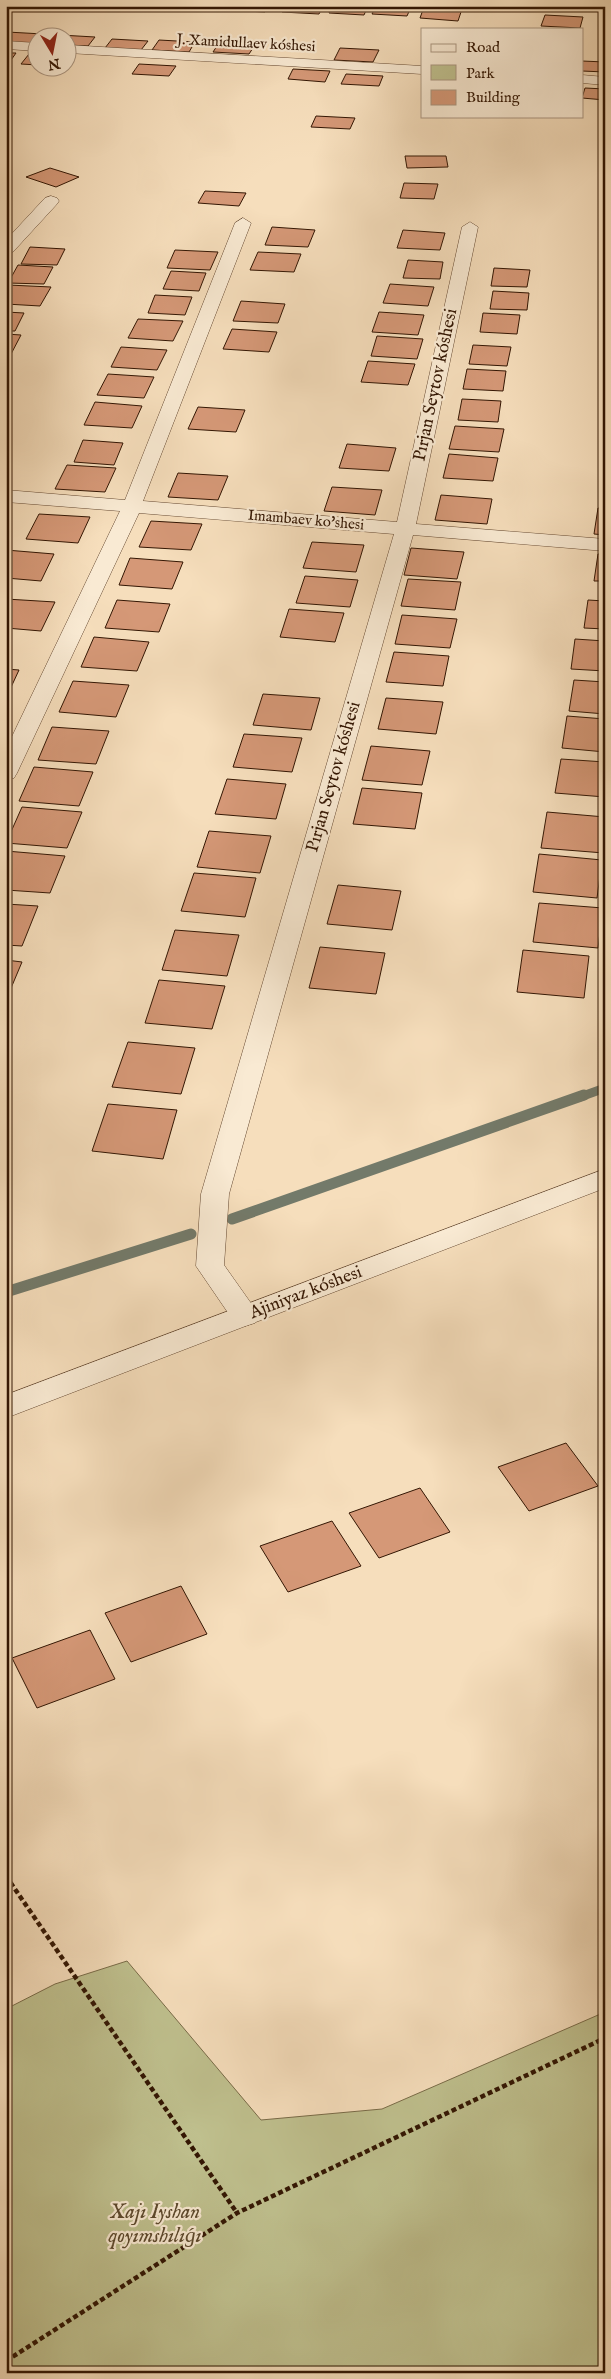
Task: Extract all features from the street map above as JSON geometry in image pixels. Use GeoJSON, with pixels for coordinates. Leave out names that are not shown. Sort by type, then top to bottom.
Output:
{"type":"FeatureCollection","features":[{"type":"Feature","properties":{"kind":"street"},"geometry":{"type":"LineString","coordinates":[[577,6],[605,8]]}},
{"type":"Feature","properties":{"kind":"street"},"geometry":{"type":"LineString","coordinates":[[6,46],[28,47]]}},
{"type":"Feature","properties":{"kind":"street","name":"J. Xamidullaev kóshesi"},"geometry":{"type":"LineString","coordinates":[[78,50],[421,70]]}},
{"type":"Feature","properties":{"kind":"street"},"geometry":{"type":"LineString","coordinates":[[584,79],[605,81]]}},
{"type":"Feature","properties":{"kind":"street"},"geometry":{"type":"LineString","coordinates":[[6,250],[51,201]]}},
{"type":"Feature","properties":{"kind":"street"},"geometry":{"type":"LineString","coordinates":[[6,773],[132,506],[243,223]]}},
{"type":"Feature","properties":{"kind":"street","name":"Pırjan Seytov kóshesi"},"geometry":{"type":"LineString","coordinates":[[245,1316],[210,1266],[215,1194],[405,528],[470,227]]}},
{"type":"Feature","properties":{"kind":"street","name":"Imambaev ko'shesi"},"geometry":{"type":"LineString","coordinates":[[6,496],[605,545]]}},
{"type":"Feature","properties":{"kind":"street","name":"Ajiniyaz kóshesi"},"geometry":{"type":"LineString","coordinates":[[6,1407],[605,1178]]}},
{"type":"Feature","properties":{"kind":"path"},"geometry":{"type":"LineString","coordinates":[[6,1876],[237,2213]]}},
{"type":"Feature","properties":{"kind":"path"},"geometry":{"type":"LineString","coordinates":[[6,2362],[237,2213],[605,2038]]}},
{"type":"Feature","properties":{"kind":"green space","name":"Xajı Iyshan qoyımshılıǵı"},"geometry":{"type":"Polygon","coordinates":[[[127,1961],[261,2120],[382,2109],[605,2012],[605,2373],[6,2373],[6,2009],[55,1984],[127,1961]]]}},
{"type":"Feature","properties":{"kind":"building"},"geometry":{"type":"Polygon","coordinates":[[[229,6],[268,6],[265,12],[227,10],[229,6]]]}},
{"type":"Feature","properties":{"kind":"building"},"geometry":{"type":"Polygon","coordinates":[[[285,6],[323,6],[319,14],[282,12],[285,6]]]}},
{"type":"Feature","properties":{"kind":"building"},"geometry":{"type":"Polygon","coordinates":[[[332,6],[368,6],[364,15],[329,13],[332,6]]]}},
{"type":"Feature","properties":{"kind":"building"},"geometry":{"type":"Polygon","coordinates":[[[376,6],[411,7],[407,16],[372,14],[376,6]]]}},
{"type":"Feature","properties":{"kind":"building"},"geometry":{"type":"Polygon","coordinates":[[[424,7],[462,9],[458,21],[420,18],[424,7]]]}},
{"type":"Feature","properties":{"kind":"building"},"geometry":{"type":"Polygon","coordinates":[[[545,15],[583,17],[580,28],[541,26],[545,15]]]}},
{"type":"Feature","properties":{"kind":"building"},"geometry":{"type":"Polygon","coordinates":[[[7,32],[28,33],[28,43],[6,42],[7,32]]]}},
{"type":"Feature","properties":{"kind":"building"},"geometry":{"type":"Polygon","coordinates":[[[78,36],[95,37],[88,46],[78,46],[78,36]]]}},
{"type":"Feature","properties":{"kind":"building"},"geometry":{"type":"Polygon","coordinates":[[[112,39],[148,41],[141,50],[105,48],[112,39]]]}},
{"type":"Feature","properties":{"kind":"building"},"geometry":{"type":"Polygon","coordinates":[[[159,40],[195,42],[189,52],[152,50],[159,40]]]}},
{"type":"Feature","properties":{"kind":"building"},"geometry":{"type":"Polygon","coordinates":[[[219,43],[255,45],[249,54],[213,52],[219,43]]]}},
{"type":"Feature","properties":{"kind":"building"},"geometry":{"type":"Polygon","coordinates":[[[340,48],[379,50],[373,62],[334,60],[340,48]]]}},
{"type":"Feature","properties":{"kind":"building"},"geometry":{"type":"Polygon","coordinates":[[[6,53],[16,53],[9,63],[6,63],[6,53]]]}},
{"type":"Feature","properties":{"kind":"building"},"geometry":{"type":"Polygon","coordinates":[[[28,55],[28,64],[21,64],[28,55]]]}},
{"type":"Feature","properties":{"kind":"building"},"geometry":{"type":"Polygon","coordinates":[[[584,61],[605,62],[605,72],[584,71],[584,61]]]}},
{"type":"Feature","properties":{"kind":"building"},"geometry":{"type":"Polygon","coordinates":[[[139,64],[176,66],[169,76],[132,74],[139,64]]]}},
{"type":"Feature","properties":{"kind":"building"},"geometry":{"type":"Polygon","coordinates":[[[293,69],[330,71],[325,82],[288,79],[293,69]]]}},
{"type":"Feature","properties":{"kind":"building"},"geometry":{"type":"Polygon","coordinates":[[[346,74],[383,76],[379,86],[341,84],[346,74]]]}},
{"type":"Feature","properties":{"kind":"building"},"geometry":{"type":"Polygon","coordinates":[[[585,88],[605,89],[605,100],[584,98],[585,88]]]}},
{"type":"Feature","properties":{"kind":"building"},"geometry":{"type":"Polygon","coordinates":[[[316,116],[355,118],[350,129],[311,127],[316,116]]]}},
{"type":"Feature","properties":{"kind":"building"},"geometry":{"type":"Polygon","coordinates":[[[405,156],[446,156],[448,167],[407,168],[405,156]]]}},
{"type":"Feature","properties":{"kind":"building"},"geometry":{"type":"Polygon","coordinates":[[[50,168],[79,177],[56,187],[26,177],[50,168]]]}},
{"type":"Feature","properties":{"kind":"building"},"geometry":{"type":"Polygon","coordinates":[[[404,183],[438,184],[434,199],[400,198],[404,183]]]}},
{"type":"Feature","properties":{"kind":"building"},"geometry":{"type":"Polygon","coordinates":[[[205,191],[246,193],[239,206],[198,203],[205,191]]]}},
{"type":"Feature","properties":{"kind":"building"},"geometry":{"type":"Polygon","coordinates":[[[272,227],[315,230],[308,247],[265,245],[272,227]]]}},
{"type":"Feature","properties":{"kind":"building"},"geometry":{"type":"Polygon","coordinates":[[[403,230],[445,233],[440,250],[397,248],[403,230]]]}},
{"type":"Feature","properties":{"kind":"building"},"geometry":{"type":"Polygon","coordinates":[[[30,247],[65,249],[57,265],[21,264],[30,247]]]}},
{"type":"Feature","properties":{"kind":"building"},"geometry":{"type":"Polygon","coordinates":[[[175,250],[218,252],[210,270],[167,268],[175,250]]]}},
{"type":"Feature","properties":{"kind":"building"},"geometry":{"type":"Polygon","coordinates":[[[258,252],[301,254],[294,272],[250,270],[258,252]]]}},
{"type":"Feature","properties":{"kind":"building"},"geometry":{"type":"Polygon","coordinates":[[[408,260],[443,262],[440,279],[403,278],[408,260]]]}},
{"type":"Feature","properties":{"kind":"building"},"geometry":{"type":"Polygon","coordinates":[[[18,265],[53,267],[44,284],[8,283],[18,265]]]}},
{"type":"Feature","properties":{"kind":"building"},"geometry":{"type":"Polygon","coordinates":[[[494,268],[530,270],[527,287],[491,286],[494,268]]]}},
{"type":"Feature","properties":{"kind":"building"},"geometry":{"type":"Polygon","coordinates":[[[171,271],[206,273],[199,291],[163,289],[171,271]]]}},
{"type":"Feature","properties":{"kind":"building"},"geometry":{"type":"Polygon","coordinates":[[[390,284],[434,287],[428,306],[383,303],[390,284]]]}},
{"type":"Feature","properties":{"kind":"building"},"geometry":{"type":"Polygon","coordinates":[[[8,285],[51,287],[40,306],[6,304],[8,285]]]}},
{"type":"Feature","properties":{"kind":"building"},"geometry":{"type":"Polygon","coordinates":[[[493,291],[529,293],[527,310],[490,309],[493,291]]]}},
{"type":"Feature","properties":{"kind":"building"},"geometry":{"type":"Polygon","coordinates":[[[155,295],[192,297],[185,315],[148,313],[155,295]]]}},
{"type":"Feature","properties":{"kind":"building"},"geometry":{"type":"Polygon","coordinates":[[[241,301],[285,304],[278,323],[233,321],[241,301]]]}},
{"type":"Feature","properties":{"kind":"building"},"geometry":{"type":"Polygon","coordinates":[[[6,312],[24,313],[15,331],[6,331],[6,312]]]}},
{"type":"Feature","properties":{"kind":"building"},"geometry":{"type":"Polygon","coordinates":[[[379,312],[424,315],[418,335],[372,332],[379,312]]]}},
{"type":"Feature","properties":{"kind":"building"},"geometry":{"type":"Polygon","coordinates":[[[483,313],[520,315],[517,334],[480,332],[483,313]]]}},
{"type":"Feature","properties":{"kind":"building"},"geometry":{"type":"Polygon","coordinates":[[[138,319],[183,321],[173,341],[128,338],[138,319]]]}},
{"type":"Feature","properties":{"kind":"building"},"geometry":{"type":"Polygon","coordinates":[[[232,329],[277,332],[269,352],[223,349],[232,329]]]}},
{"type":"Feature","properties":{"kind":"building"},"geometry":{"type":"Polygon","coordinates":[[[6,334],[21,335],[10,356],[6,355],[6,334]]]}},
{"type":"Feature","properties":{"kind":"building"},"geometry":{"type":"Polygon","coordinates":[[[377,336],[423,339],[417,359],[371,356],[377,336]]]}},
{"type":"Feature","properties":{"kind":"building"},"geometry":{"type":"Polygon","coordinates":[[[473,345],[511,347],[507,366],[469,364],[473,345]]]}},
{"type":"Feature","properties":{"kind":"building"},"geometry":{"type":"Polygon","coordinates":[[[121,347],[167,350],[157,370],[111,367],[121,347]]]}},
{"type":"Feature","properties":{"kind":"building"},"geometry":{"type":"Polygon","coordinates":[[[368,361],[415,364],[408,385],[361,382],[368,361]]]}},
{"type":"Feature","properties":{"kind":"building"},"geometry":{"type":"Polygon","coordinates":[[[467,369],[506,371],[503,391],[463,389],[467,369]]]}},
{"type":"Feature","properties":{"kind":"building"},"geometry":{"type":"Polygon","coordinates":[[[108,374],[154,377],[144,398],[97,395],[108,374]]]}},
{"type":"Feature","properties":{"kind":"building"},"geometry":{"type":"Polygon","coordinates":[[[462,399],[501,401],[498,422],[458,420],[462,399]]]}},
{"type":"Feature","properties":{"kind":"building"},"geometry":{"type":"Polygon","coordinates":[[[95,402],[142,406],[132,428],[84,425],[95,402]]]}},
{"type":"Feature","properties":{"kind":"building"},"geometry":{"type":"Polygon","coordinates":[[[198,407],[245,410],[236,432],[188,429],[198,407]]]}},
{"type":"Feature","properties":{"kind":"building"},"geometry":{"type":"Polygon","coordinates":[[[455,426],[504,429],[499,452],[449,449],[455,426]]]}},
{"type":"Feature","properties":{"kind":"building"},"geometry":{"type":"Polygon","coordinates":[[[83,440],[123,443],[114,465],[74,462],[83,440]]]}},
{"type":"Feature","properties":{"kind":"building"},"geometry":{"type":"Polygon","coordinates":[[[347,444],[396,448],[389,471],[339,468],[347,444]]]}},
{"type":"Feature","properties":{"kind":"building"},"geometry":{"type":"Polygon","coordinates":[[[449,454],[498,458],[493,481],[443,478],[449,454]]]}},
{"type":"Feature","properties":{"kind":"building"},"geometry":{"type":"Polygon","coordinates":[[[67,465],[116,468],[105,492],[55,489],[67,465]]]}},
{"type":"Feature","properties":{"kind":"building"},"geometry":{"type":"Polygon","coordinates":[[[178,473],[228,476],[218,500],[168,497],[178,473]]]}},
{"type":"Feature","properties":{"kind":"building"},"geometry":{"type":"Polygon","coordinates":[[[332,487],[382,490],[375,515],[324,511],[332,487]]]}},
{"type":"Feature","properties":{"kind":"building"},"geometry":{"type":"Polygon","coordinates":[[[441,495],[492,499],[487,524],[435,520],[441,495]]]}},
{"type":"Feature","properties":{"kind":"building"},"geometry":{"type":"Polygon","coordinates":[[[598,508],[605,509],[605,535],[594,534],[598,508]]]}},
{"type":"Feature","properties":{"kind":"building"},"geometry":{"type":"Polygon","coordinates":[[[39,514],[90,517],[78,543],[26,539],[39,514]]]}},
{"type":"Feature","properties":{"kind":"building"},"geometry":{"type":"Polygon","coordinates":[[[151,521],[202,524],[191,550],[139,547],[151,521]]]}},
{"type":"Feature","properties":{"kind":"building"},"geometry":{"type":"Polygon","coordinates":[[[312,542],[364,545],[356,572],[303,568],[312,542]]]}},
{"type":"Feature","properties":{"kind":"building"},"geometry":{"type":"Polygon","coordinates":[[[411,548],[464,552],[457,579],[404,575],[411,548]]]}},
{"type":"Feature","properties":{"kind":"building"},"geometry":{"type":"Polygon","coordinates":[[[6,550],[54,554],[41,581],[6,578],[6,550]]]}},
{"type":"Feature","properties":{"kind":"building"},"geometry":{"type":"Polygon","coordinates":[[[598,554],[605,554],[605,581],[594,581],[598,554]]]}},
{"type":"Feature","properties":{"kind":"building"},"geometry":{"type":"Polygon","coordinates":[[[130,558],[183,562],[172,589],[119,585],[130,558]]]}},
{"type":"Feature","properties":{"kind":"building"},"geometry":{"type":"Polygon","coordinates":[[[305,576],[358,580],[350,607],[296,603],[305,576]]]}},
{"type":"Feature","properties":{"kind":"building"},"geometry":{"type":"Polygon","coordinates":[[[408,579],[461,582],[455,610],[401,606],[408,579]]]}},
{"type":"Feature","properties":{"kind":"building"},"geometry":{"type":"Polygon","coordinates":[[[6,599],[55,602],[41,631],[6,628],[6,599]]]}},
{"type":"Feature","properties":{"kind":"building"},"geometry":{"type":"Polygon","coordinates":[[[117,600],[170,604],[159,632],[105,628],[117,600]]]}},
{"type":"Feature","properties":{"kind":"building"},"geometry":{"type":"Polygon","coordinates":[[[588,600],[605,601],[605,629],[584,628],[588,600]]]}},
{"type":"Feature","properties":{"kind":"building"},"geometry":{"type":"Polygon","coordinates":[[[289,609],[344,613],[335,642],[280,637],[289,609]]]}},
{"type":"Feature","properties":{"kind":"building"},"geometry":{"type":"Polygon","coordinates":[[[402,615],[457,619],[450,648],[395,644],[402,615]]]}},
{"type":"Feature","properties":{"kind":"building"},"geometry":{"type":"Polygon","coordinates":[[[94,637],[149,642],[137,671],[81,667],[94,637]]]}},
{"type":"Feature","properties":{"kind":"building"},"geometry":{"type":"Polygon","coordinates":[[[575,639],[605,641],[605,671],[571,669],[575,639]]]}},
{"type":"Feature","properties":{"kind":"building"},"geometry":{"type":"Polygon","coordinates":[[[394,652],[449,656],[443,686],[386,682],[394,652]]]}},
{"type":"Feature","properties":{"kind":"building"},"geometry":{"type":"Polygon","coordinates":[[[6,669],[19,670],[6,698],[6,669]]]}},
{"type":"Feature","properties":{"kind":"building"},"geometry":{"type":"Polygon","coordinates":[[[574,680],[605,682],[605,714],[569,711],[574,680]]]}},
{"type":"Feature","properties":{"kind":"building"},"geometry":{"type":"Polygon","coordinates":[[[73,681],[129,685],[116,717],[59,712],[73,681]]]}},
{"type":"Feature","properties":{"kind":"building"},"geometry":{"type":"Polygon","coordinates":[[[263,694],[320,698],[311,730],[253,725],[263,694]]]}},
{"type":"Feature","properties":{"kind":"building"},"geometry":{"type":"Polygon","coordinates":[[[386,698],[443,702],[436,734],[378,729],[386,698]]]}},
{"type":"Feature","properties":{"kind":"building"},"geometry":{"type":"Polygon","coordinates":[[[567,716],[605,719],[605,752],[562,748],[567,716]]]}},
{"type":"Feature","properties":{"kind":"building"},"geometry":{"type":"Polygon","coordinates":[[[52,727],[109,731],[96,764],[38,760],[52,727]]]}},
{"type":"Feature","properties":{"kind":"building"},"geometry":{"type":"Polygon","coordinates":[[[244,734],[302,738],[292,772],[233,767],[244,734]]]}},
{"type":"Feature","properties":{"kind":"building"},"geometry":{"type":"Polygon","coordinates":[[[371,746],[430,751],[422,785],[362,780],[371,746]]]}},
{"type":"Feature","properties":{"kind":"building"},"geometry":{"type":"Polygon","coordinates":[[[561,759],[605,762],[605,797],[555,793],[561,759]]]}},
{"type":"Feature","properties":{"kind":"building"},"geometry":{"type":"Polygon","coordinates":[[[34,767],[93,772],[79,806],[19,801],[34,767]]]}},
{"type":"Feature","properties":{"kind":"building"},"geometry":{"type":"Polygon","coordinates":[[[227,779],[286,784],[276,819],[215,814],[227,779]]]}},
{"type":"Feature","properties":{"kind":"building"},"geometry":{"type":"Polygon","coordinates":[[[362,788],[422,793],[415,829],[353,824],[362,788]]]}},
{"type":"Feature","properties":{"kind":"building"},"geometry":{"type":"Polygon","coordinates":[[[22,807],[82,812],[67,848],[6,843],[22,807]]]}},
{"type":"Feature","properties":{"kind":"building"},"geometry":{"type":"Polygon","coordinates":[[[547,812],[605,817],[604,853],[541,848],[547,812]]]}},
{"type":"Feature","properties":{"kind":"building"},"geometry":{"type":"Polygon","coordinates":[[[209,831],[271,836],[260,873],[197,867],[209,831]]]}},
{"type":"Feature","properties":{"kind":"building"},"geometry":{"type":"Polygon","coordinates":[[[6,851],[65,856],[50,893],[6,890],[6,851]]]}},
{"type":"Feature","properties":{"kind":"building"},"geometry":{"type":"Polygon","coordinates":[[[539,854],[602,860],[597,898],[533,892],[539,854]]]}},
{"type":"Feature","properties":{"kind":"building"},"geometry":{"type":"Polygon","coordinates":[[[194,873],[256,878],[245,917],[181,911],[194,873]]]}},
{"type":"Feature","properties":{"kind":"building"},"geometry":{"type":"Polygon","coordinates":[[[338,885],[401,891],[392,930],[327,924],[338,885]]]}},
{"type":"Feature","properties":{"kind":"building"},"geometry":{"type":"Polygon","coordinates":[[[539,903],[603,908],[598,948],[533,942],[539,903]]]}},
{"type":"Feature","properties":{"kind":"building"},"geometry":{"type":"Polygon","coordinates":[[[6,904],[38,906],[22,946],[6,945],[6,904]]]}},
{"type":"Feature","properties":{"kind":"building"},"geometry":{"type":"Polygon","coordinates":[[[175,930],[239,935],[227,976],[162,970],[175,930]]]}},
{"type":"Feature","properties":{"kind":"building"},"geometry":{"type":"Polygon","coordinates":[[[320,947],[385,953],[376,994],[309,988],[320,947]]]}},
{"type":"Feature","properties":{"kind":"building"},"geometry":{"type":"Polygon","coordinates":[[[523,950],[589,956],[584,998],[517,992],[523,950]]]}},
{"type":"Feature","properties":{"kind":"building"},"geometry":{"type":"Polygon","coordinates":[[[6,960],[22,962],[6,1000],[6,960]]]}},
{"type":"Feature","properties":{"kind":"building"},"geometry":{"type":"Polygon","coordinates":[[[159,980],[225,986],[212,1029],[145,1023],[159,980]]]}},
{"type":"Feature","properties":{"kind":"building"},"geometry":{"type":"Polygon","coordinates":[[[128,1042],[195,1048],[181,1094],[112,1087],[128,1042]]]}},
{"type":"Feature","properties":{"kind":"building"},"geometry":{"type":"Polygon","coordinates":[[[108,1104],[177,1110],[163,1159],[92,1151],[108,1104]]]}},
{"type":"Feature","properties":{"kind":"building"},"geometry":{"type":"Polygon","coordinates":[[[566,1443],[598,1486],[529,1511],[498,1467],[566,1443]]]}},
{"type":"Feature","properties":{"kind":"building"},"geometry":{"type":"Polygon","coordinates":[[[420,1488],[450,1532],[379,1558],[349,1513],[420,1488]]]}},
{"type":"Feature","properties":{"kind":"building"},"geometry":{"type":"Polygon","coordinates":[[[332,1521],[361,1566],[288,1592],[260,1546],[332,1521]]]}},
{"type":"Feature","properties":{"kind":"building"},"geometry":{"type":"Polygon","coordinates":[[[181,1586],[207,1634],[131,1662],[105,1613],[181,1586]]]}},
{"type":"Feature","properties":{"kind":"building"},"geometry":{"type":"Polygon","coordinates":[[[90,1630],[115,1679],[37,1708],[12,1658],[90,1630]]]}},
{"type":"Feature","properties":{"kind":"waterway"},"geometry":{"type":"LineString","coordinates":[[580,1097],[605,1088]]}},
{"type":"Feature","properties":{"kind":"waterway"},"geometry":{"type":"LineString","coordinates":[[232,1219],[584,1095]]}},
{"type":"Feature","properties":{"kind":"waterway"},"geometry":{"type":"LineString","coordinates":[[6,1292],[191,1234]]}}]}
